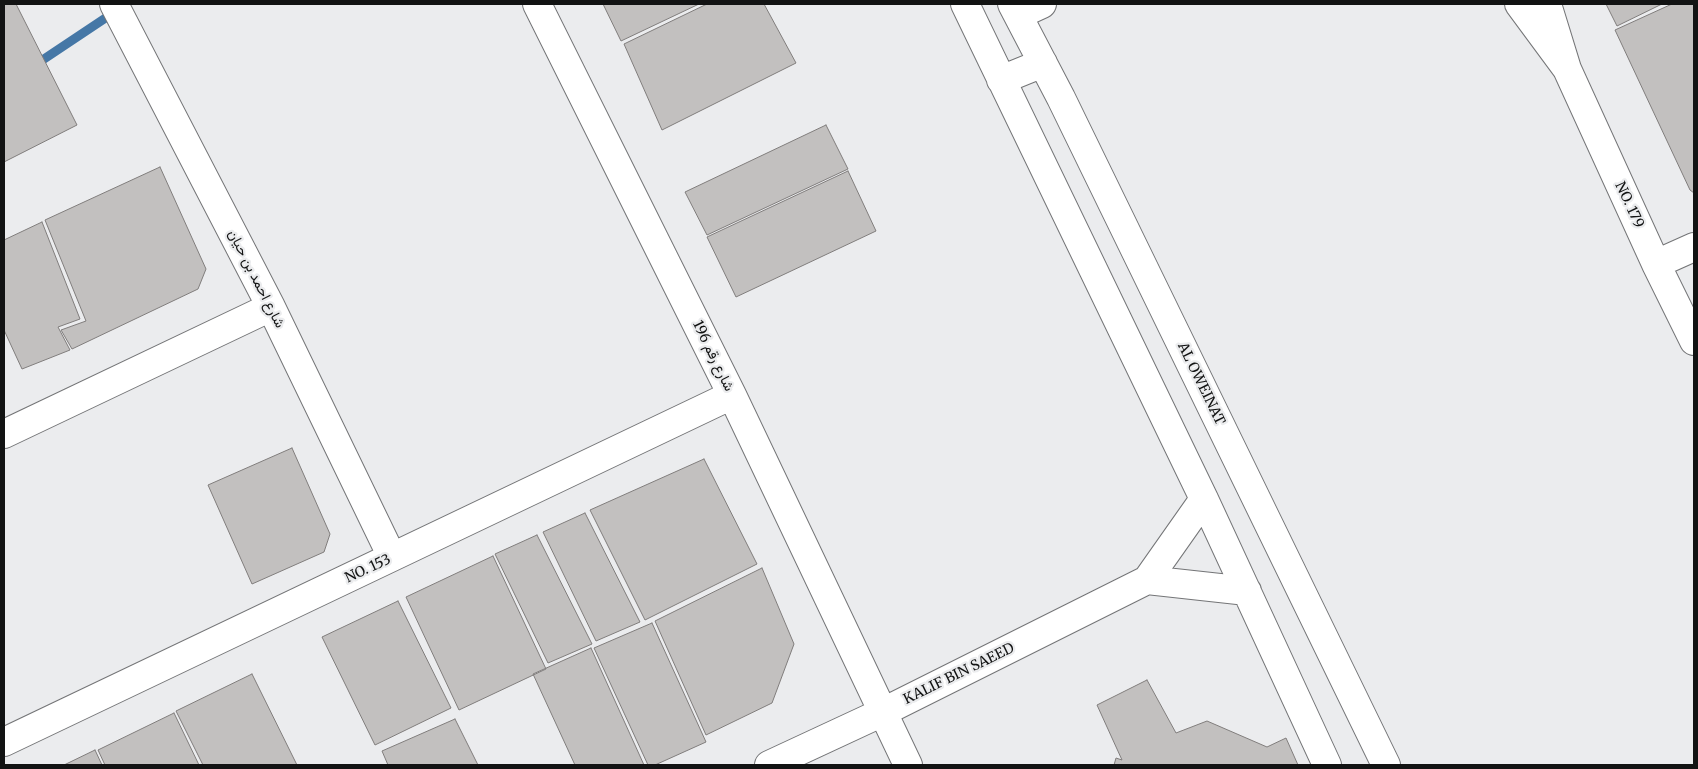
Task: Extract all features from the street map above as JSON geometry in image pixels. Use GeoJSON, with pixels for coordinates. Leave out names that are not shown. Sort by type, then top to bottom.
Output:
{"type":"FeatureCollection","features":[{"type":"Feature","properties":{"kind":"street","name":"شارع احمد بن حيان"},"geometry":{"type":"LineString","coordinates":[[114,4],[271,307],[392,557]]}},
{"type":"Feature","properties":{"kind":"street","name":"شارع رقم 196"},"geometry":{"type":"LineString","coordinates":[[537,4],[732,395],[908,765]]}},
{"type":"Feature","properties":{"kind":"street"},"geometry":{"type":"LineString","coordinates":[[965,4],[1204,499],[1327,765]]}},
{"type":"Feature","properties":{"kind":"street","name":"NO. 179"},"geometry":{"type":"LineString","coordinates":[[1519,4],[1567,69]]}},
{"type":"Feature","properties":{"kind":"street","name":"NO. 179"},"geometry":{"type":"LineString","coordinates":[[1547,4],[1567,69],[1656,264],[1694,341]]}},
{"type":"Feature","properties":{"kind":"street","name":"AL OWEINAT"},"geometry":{"type":"LineString","coordinates":[[1024,8],[1043,63],[1386,765]]}},
{"type":"Feature","properties":{"kind":"street"},"geometry":{"type":"LineString","coordinates":[[1001,80],[1043,63]]}},
{"type":"Feature","properties":{"kind":"street"},"geometry":{"type":"LineString","coordinates":[[1656,264],[1694,247]]}},
{"type":"Feature","properties":{"kind":"street"},"geometry":{"type":"LineString","coordinates":[[4,434],[271,307]]}},
{"type":"Feature","properties":{"kind":"street","name":"NO. 153"},"geometry":{"type":"LineString","coordinates":[[4,742],[732,395]]}},
{"type":"Feature","properties":{"kind":"street","name":"KALIF BIN SAEED"},"geometry":{"type":"LineString","coordinates":[[768,765],[883,712],[1148,580],[1204,499]]}},
{"type":"Feature","properties":{"kind":"street"},"geometry":{"type":"LineString","coordinates":[[1148,580],[1246,591]]}},
{"type":"Feature","properties":{"kind":"building"},"geometry":{"type":"Polygon","coordinates":[[[4,4],[16,4],[77,125],[4,162],[4,4]]]}},
{"type":"Feature","properties":{"kind":"building"},"geometry":{"type":"Polygon","coordinates":[[[603,4],[699,4],[621,41],[603,4]]]}},
{"type":"Feature","properties":{"kind":"building"},"geometry":{"type":"Polygon","coordinates":[[[707,4],[764,4],[796,63],[662,130],[624,44],[707,4]]]}},
{"type":"Feature","properties":{"kind":"building"},"geometry":{"type":"Polygon","coordinates":[[[1606,4],[1662,4],[1617,26],[1606,4]]]}},
{"type":"Feature","properties":{"kind":"building"},"geometry":{"type":"Polygon","coordinates":[[[1672,4],[1694,4],[1694,193],[1690,190],[1615,30],[1672,4]]]}},
{"type":"Feature","properties":{"kind":"building"},"geometry":{"type":"Polygon","coordinates":[[[826,125],[848,169],[707,235],[685,192],[826,125]]]}},
{"type":"Feature","properties":{"kind":"building"},"geometry":{"type":"Polygon","coordinates":[[[160,167],[206,269],[198,289],[72,349],[61,330],[86,321],[45,220],[160,167]]]}},
{"type":"Feature","properties":{"kind":"building"},"geometry":{"type":"Polygon","coordinates":[[[848,171],[876,231],[736,297],[707,237],[848,171]]]}},
{"type":"Feature","properties":{"kind":"building"},"geometry":{"type":"Polygon","coordinates":[[[42,222],[80,319],[58,327],[70,350],[22,369],[4,330],[4,240],[42,222]]]}},
{"type":"Feature","properties":{"kind":"building"},"geometry":{"type":"Polygon","coordinates":[[[292,448],[330,534],[324,552],[252,584],[208,485],[292,448]]]}},
{"type":"Feature","properties":{"kind":"building"},"geometry":{"type":"Polygon","coordinates":[[[704,459],[757,564],[645,620],[590,510],[704,459]]]}},
{"type":"Feature","properties":{"kind":"building"},"geometry":{"type":"Polygon","coordinates":[[[585,513],[640,622],[596,641],[543,532],[585,513]]]}},
{"type":"Feature","properties":{"kind":"building"},"geometry":{"type":"Polygon","coordinates":[[[537,535],[592,644],[548,663],[495,554],[537,535]]]}},
{"type":"Feature","properties":{"kind":"building"},"geometry":{"type":"Polygon","coordinates":[[[493,556],[546,669],[459,710],[406,597],[493,556]]]}},
{"type":"Feature","properties":{"kind":"building"},"geometry":{"type":"Polygon","coordinates":[[[762,568],[794,644],[772,703],[706,735],[655,621],[762,568]]]}},
{"type":"Feature","properties":{"kind":"building"},"geometry":{"type":"Polygon","coordinates":[[[398,601],[451,708],[375,745],[322,637],[398,601]]]}},
{"type":"Feature","properties":{"kind":"building"},"geometry":{"type":"Polygon","coordinates":[[[652,623],[706,742],[655,765],[648,765],[594,648],[652,623]]]}},
{"type":"Feature","properties":{"kind":"building"},"geometry":{"type":"Polygon","coordinates":[[[591,648],[644,765],[575,765],[533,674],[591,648]]]}},
{"type":"Feature","properties":{"kind":"building"},"geometry":{"type":"Polygon","coordinates":[[[252,674],[297,765],[203,765],[176,711],[252,674]]]}},
{"type":"Feature","properties":{"kind":"building"},"geometry":{"type":"Polygon","coordinates":[[[1147,680],[1176,733],[1207,721],[1267,747],[1286,738],[1298,765],[1114,765],[1116,758],[1122,760],[1097,705],[1147,680]]]}},
{"type":"Feature","properties":{"kind":"building"},"geometry":{"type":"Polygon","coordinates":[[[174,713],[199,765],[105,765],[98,750],[174,713]]]}},
{"type":"Feature","properties":{"kind":"building"},"geometry":{"type":"Polygon","coordinates":[[[455,719],[478,765],[388,765],[382,751],[455,719]]]}},
{"type":"Feature","properties":{"kind":"building"},"geometry":{"type":"Polygon","coordinates":[[[95,750],[102,765],[64,765],[95,750]]]}},
{"type":"Feature","properties":{"kind":"waterway"},"geometry":{"type":"LineString","coordinates":[[35,65],[116,11]]}}]}
